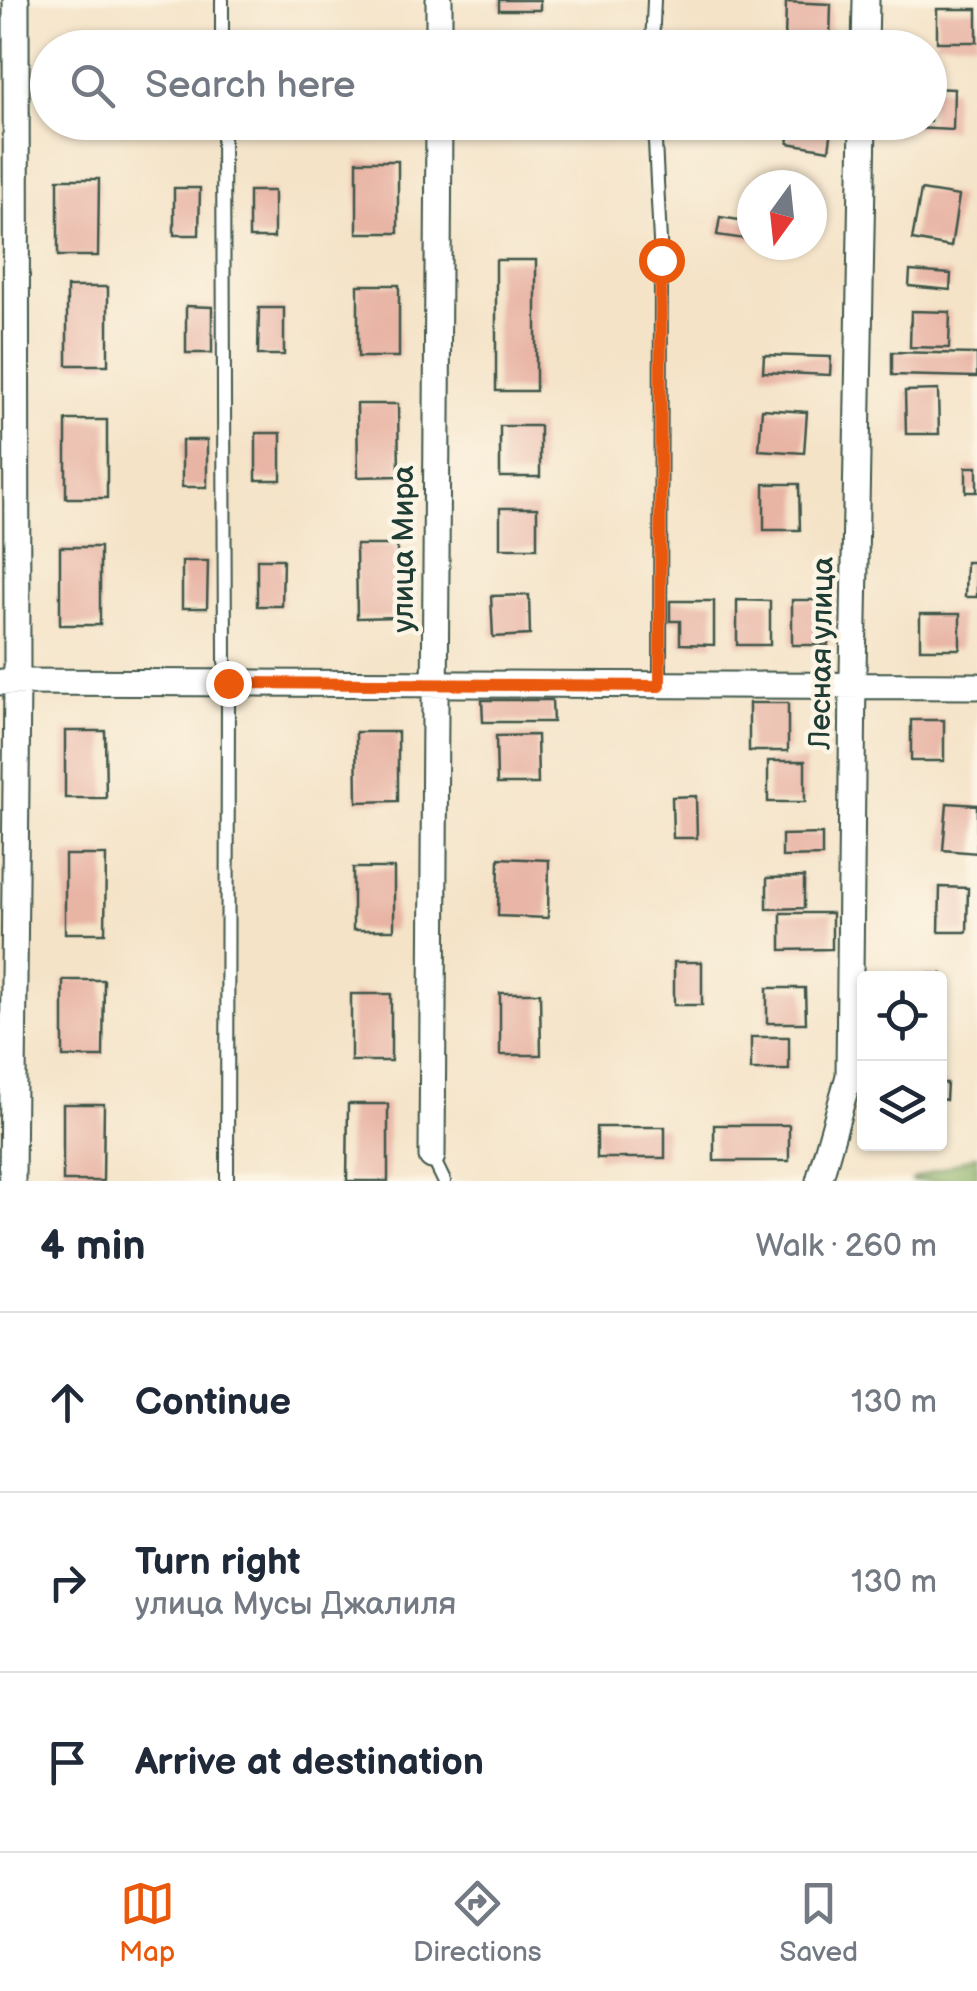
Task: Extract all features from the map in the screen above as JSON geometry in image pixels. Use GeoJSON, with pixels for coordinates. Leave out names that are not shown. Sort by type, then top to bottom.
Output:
{"type":"FeatureCollection","features":[{"type":"Feature","properties":{"kind":"street"},"geometry":{"type":"LineString","coordinates":[[12,1181],[9,682],[16,0]]}},
{"type":"Feature","properties":{"kind":"street"},"geometry":{"type":"LineString","coordinates":[[439,0],[439,30]]}},
{"type":"Feature","properties":{"kind":"street"},"geometry":{"type":"LineString","coordinates":[[865,30],[866,0]]}},
{"type":"Feature","properties":{"kind":"street","name":"улица Мира"},"geometry":{"type":"LineString","coordinates":[[432,1156],[439,140]]}},
{"type":"Feature","properties":{"kind":"street","name":"Лесная улица"},"geometry":{"type":"LineString","coordinates":[[818,1181],[850,1076],[863,140]]}},
{"type":"Feature","properties":{"kind":"street"},"geometry":{"type":"LineString","coordinates":[[9,682],[977,686]]}},
{"type":"Feature","properties":{"kind":"lane"},"geometry":{"type":"LineString","coordinates":[[222,0],[222,30]]}},
{"type":"Feature","properties":{"kind":"lane"},"geometry":{"type":"LineString","coordinates":[[653,30],[654,0]]}},
{"type":"Feature","properties":{"kind":"lane"},"geometry":{"type":"LineString","coordinates":[[223,140],[227,1181]]}},
{"type":"Feature","properties":{"kind":"lane"},"geometry":{"type":"LineString","coordinates":[[655,140],[661,260],[660,686]]}},
{"type":"Feature","properties":{"kind":"lane"},"geometry":{"type":"LineString","coordinates":[[432,1156],[444,1181]]}},
{"type":"Feature","properties":{"kind":"green space"},"geometry":{"type":"Polygon","coordinates":[[[977,1155],[977,1181],[912,1181],[913,1179],[977,1155]]]}},
{"type":"Feature","properties":{"kind":"building"},"geometry":{"type":"Polygon","coordinates":[[[499,0],[540,0],[540,10],[499,10],[499,0]]]}},
{"type":"Feature","properties":{"kind":"building"},"geometry":{"type":"Polygon","coordinates":[[[786,2],[831,4],[830,30],[785,30],[786,2]]]}},
{"type":"Feature","properties":{"kind":"building"},"geometry":{"type":"Polygon","coordinates":[[[937,9],[977,9],[977,42],[947,42],[947,30],[937,30],[937,9]]]}},
{"type":"Feature","properties":{"kind":"building"},"geometry":{"type":"Polygon","coordinates":[[[947,89],[954,89],[953,130],[947,130],[947,89]]]}},
{"type":"Feature","properties":{"kind":"building"},"geometry":{"type":"Polygon","coordinates":[[[789,140],[830,140],[829,150],[788,143],[789,140]]]}},
{"type":"Feature","properties":{"kind":"building"},"geometry":{"type":"Polygon","coordinates":[[[357,161],[398,161],[398,233],[357,233],[357,161]]]}},
{"type":"Feature","properties":{"kind":"building"},"geometry":{"type":"Polygon","coordinates":[[[58,179],[99,179],[98,256],[58,256],[58,179]]]}},
{"type":"Feature","properties":{"kind":"building"},"geometry":{"type":"Polygon","coordinates":[[[174,188],[200,188],[199,235],[174,235],[174,188]]]}},
{"type":"Feature","properties":{"kind":"building"},"geometry":{"type":"Polygon","coordinates":[[[921,190],[959,196],[951,247],[912,240],[921,190]]]}},
{"type":"Feature","properties":{"kind":"building"},"geometry":{"type":"Polygon","coordinates":[[[249,191],[274,191],[274,238],[249,238],[249,191]]]}},
{"type":"Feature","properties":{"kind":"building"},"geometry":{"type":"Polygon","coordinates":[[[720,217],[737,220],[737,238],[717,235],[720,217]]]}},
{"type":"Feature","properties":{"kind":"building"},"geometry":{"type":"Polygon","coordinates":[[[496,260],[536,260],[536,391],[496,391],[496,260]]]}},
{"type":"Feature","properties":{"kind":"building"},"geometry":{"type":"Polygon","coordinates":[[[910,271],[951,274],[950,290],[909,286],[910,271]]]}},
{"type":"Feature","properties":{"kind":"building"},"geometry":{"type":"Polygon","coordinates":[[[358,285],[399,285],[399,357],[358,357],[358,285]]]}},
{"type":"Feature","properties":{"kind":"building"},"geometry":{"type":"Polygon","coordinates":[[[67,287],[108,287],[108,365],[67,365],[67,287]]]}},
{"type":"Feature","properties":{"kind":"building"},"geometry":{"type":"Polygon","coordinates":[[[186,306],[212,307],[212,353],[186,353],[186,306]]]}},
{"type":"Feature","properties":{"kind":"building"},"geometry":{"type":"Polygon","coordinates":[[[259,308],[284,308],[284,355],[258,355],[259,308]]]}},
{"type":"Feature","properties":{"kind":"building"},"geometry":{"type":"Polygon","coordinates":[[[911,311],[950,312],[949,348],[910,347],[911,311]]]}},
{"type":"Feature","properties":{"kind":"building"},"geometry":{"type":"Polygon","coordinates":[[[892,352],[977,354],[977,377],[892,375],[892,352]]]}},
{"type":"Feature","properties":{"kind":"building"},"geometry":{"type":"Polygon","coordinates":[[[764,355],[831,357],[830,375],[763,372],[764,355]]]}},
{"type":"Feature","properties":{"kind":"building"},"geometry":{"type":"Polygon","coordinates":[[[938,390],[939,434],[906,434],[905,391],[938,390]]]}},
{"type":"Feature","properties":{"kind":"building"},"geometry":{"type":"Polygon","coordinates":[[[357,404],[398,404],[399,476],[358,477],[357,404]]]}},
{"type":"Feature","properties":{"kind":"building"},"geometry":{"type":"Polygon","coordinates":[[[762,409],[807,412],[804,453],[759,450],[762,409]]]}},
{"type":"Feature","properties":{"kind":"building"},"geometry":{"type":"Polygon","coordinates":[[[66,420],[107,420],[107,498],[66,498],[66,420]]]}},
{"type":"Feature","properties":{"kind":"building"},"geometry":{"type":"Polygon","coordinates":[[[500,426],[540,426],[540,477],[500,477],[500,426]]]}},
{"type":"Feature","properties":{"kind":"building"},"geometry":{"type":"Polygon","coordinates":[[[256,433],[281,433],[281,480],[256,480],[256,433]]]}},
{"type":"Feature","properties":{"kind":"building"},"geometry":{"type":"Polygon","coordinates":[[[182,440],[207,440],[207,487],[182,487],[182,440]]]}},
{"type":"Feature","properties":{"kind":"building"},"geometry":{"type":"Polygon","coordinates":[[[966,467],[977,467],[977,492],[966,492],[966,467]]]}},
{"type":"Feature","properties":{"kind":"building"},"geometry":{"type":"Polygon","coordinates":[[[764,484],[799,484],[800,530],[764,530],[764,484]]]}},
{"type":"Feature","properties":{"kind":"building"},"geometry":{"type":"Polygon","coordinates":[[[500,508],[537,508],[537,548],[500,548],[500,508]]]}},
{"type":"Feature","properties":{"kind":"building"},"geometry":{"type":"Polygon","coordinates":[[[356,545],[397,545],[398,617],[357,618],[356,545]]]}},
{"type":"Feature","properties":{"kind":"building"},"geometry":{"type":"Polygon","coordinates":[[[60,547],[100,547],[100,625],[60,625],[60,547]]]}},
{"type":"Feature","properties":{"kind":"building"},"geometry":{"type":"Polygon","coordinates":[[[257,559],[283,559],[282,606],[257,606],[257,559]]]}},
{"type":"Feature","properties":{"kind":"building"},"geometry":{"type":"Polygon","coordinates":[[[182,561],[208,561],[207,608],[182,608],[182,561]]]}},
{"type":"Feature","properties":{"kind":"building"},"geometry":{"type":"Polygon","coordinates":[[[966,562],[977,562],[977,597],[965,597],[966,562]]]}},
{"type":"Feature","properties":{"kind":"building"},"geometry":{"type":"Polygon","coordinates":[[[529,595],[530,635],[493,637],[491,596],[529,595]]]}},
{"type":"Feature","properties":{"kind":"building"},"geometry":{"type":"Polygon","coordinates":[[[737,600],[770,601],[770,645],[737,645],[737,600]]]}},
{"type":"Feature","properties":{"kind":"building"},"geometry":{"type":"Polygon","coordinates":[[[792,600],[828,600],[828,645],[792,645],[792,600]]]}},
{"type":"Feature","properties":{"kind":"building"},"geometry":{"type":"Polygon","coordinates":[[[670,601],[714,601],[714,645],[680,644],[680,621],[670,621],[670,601]]]}},
{"type":"Feature","properties":{"kind":"building"},"geometry":{"type":"Polygon","coordinates":[[[920,614],[960,614],[960,649],[920,649],[920,614]]]}},
{"type":"Feature","properties":{"kind":"building"},"geometry":{"type":"Polygon","coordinates":[[[482,700],[552,700],[553,722],[483,722],[482,700]]]}},
{"type":"Feature","properties":{"kind":"building"},"geometry":{"type":"Polygon","coordinates":[[[749,703],[788,703],[788,751],[749,751],[749,703]]]}},
{"type":"Feature","properties":{"kind":"building"},"geometry":{"type":"Polygon","coordinates":[[[911,720],[944,720],[944,761],[911,761],[911,720]]]}},
{"type":"Feature","properties":{"kind":"building"},"geometry":{"type":"Polygon","coordinates":[[[65,731],[105,731],[106,798],[65,798],[65,731]]]}},
{"type":"Feature","properties":{"kind":"building"},"geometry":{"type":"Polygon","coordinates":[[[356,732],[398,732],[398,801],[357,802],[356,732]]]}},
{"type":"Feature","properties":{"kind":"building"},"geometry":{"type":"Polygon","coordinates":[[[537,735],[538,784],[497,784],[496,736],[537,735]]]}},
{"type":"Feature","properties":{"kind":"building"},"geometry":{"type":"Polygon","coordinates":[[[768,761],[805,761],[805,802],[768,802],[768,761]]]}},
{"type":"Feature","properties":{"kind":"building"},"geometry":{"type":"Polygon","coordinates":[[[696,796],[697,838],[673,838],[672,797],[696,796]]]}},
{"type":"Feature","properties":{"kind":"building"},"geometry":{"type":"Polygon","coordinates":[[[947,803],[977,805],[977,853],[943,850],[947,803]]]}},
{"type":"Feature","properties":{"kind":"building"},"geometry":{"type":"Polygon","coordinates":[[[822,834],[822,856],[782,857],[782,835],[822,834]]]}},
{"type":"Feature","properties":{"kind":"building"},"geometry":{"type":"Polygon","coordinates":[[[65,855],[106,855],[105,933],[65,933],[65,855]]]}},
{"type":"Feature","properties":{"kind":"building"},"geometry":{"type":"Polygon","coordinates":[[[499,858],[549,860],[548,918],[498,916],[499,858]]]}},
{"type":"Feature","properties":{"kind":"building"},"geometry":{"type":"Polygon","coordinates":[[[353,868],[394,868],[394,930],[353,930],[353,868]]]}},
{"type":"Feature","properties":{"kind":"building"},"geometry":{"type":"Polygon","coordinates":[[[804,877],[804,908],[767,909],[767,878],[804,877]]]}},
{"type":"Feature","properties":{"kind":"building"},"geometry":{"type":"Polygon","coordinates":[[[940,887],[968,888],[967,932],[939,932],[940,887]]]}},
{"type":"Feature","properties":{"kind":"building"},"geometry":{"type":"Polygon","coordinates":[[[781,913],[832,913],[832,949],[781,950],[781,913]]]}},
{"type":"Feature","properties":{"kind":"building"},"geometry":{"type":"Polygon","coordinates":[[[674,962],[702,962],[702,1005],[674,1005],[674,962]]]}},
{"type":"Feature","properties":{"kind":"building"},"geometry":{"type":"Polygon","coordinates":[[[63,980],[104,980],[103,1057],[63,1057],[63,980]]]}},
{"type":"Feature","properties":{"kind":"building"},"geometry":{"type":"Polygon","coordinates":[[[767,988],[805,988],[806,1023],[767,1023],[767,988]]]}},
{"type":"Feature","properties":{"kind":"building"},"geometry":{"type":"Polygon","coordinates":[[[500,993],[540,993],[541,1055],[500,1055],[500,993]]]}},
{"type":"Feature","properties":{"kind":"building"},"geometry":{"type":"Polygon","coordinates":[[[351,994],[391,994],[391,1061],[351,1061],[351,994]]]}},
{"type":"Feature","properties":{"kind":"building"},"geometry":{"type":"Polygon","coordinates":[[[751,1037],[789,1037],[789,1070],[751,1070],[751,1037]]]}},
{"type":"Feature","properties":{"kind":"building"},"geometry":{"type":"Polygon","coordinates":[[[63,1104],[104,1104],[103,1181],[63,1181],[63,1104]]]}},
{"type":"Feature","properties":{"kind":"building"},"geometry":{"type":"Polygon","coordinates":[[[348,1104],[388,1104],[388,1181],[347,1181],[348,1104]]]}},
{"type":"Feature","properties":{"kind":"building"},"geometry":{"type":"Polygon","coordinates":[[[714,1125],[789,1125],[789,1161],[714,1161],[714,1125]]]}},
{"type":"Feature","properties":{"kind":"building"},"geometry":{"type":"Polygon","coordinates":[[[597,1127],[665,1127],[665,1158],[597,1158],[597,1127]]]}},
{"type":"Feature","properties":{"kind":"route"},"geometry":{"type":"LineString","coordinates":[[228,683],[660,686],[661,260]]}}]}
